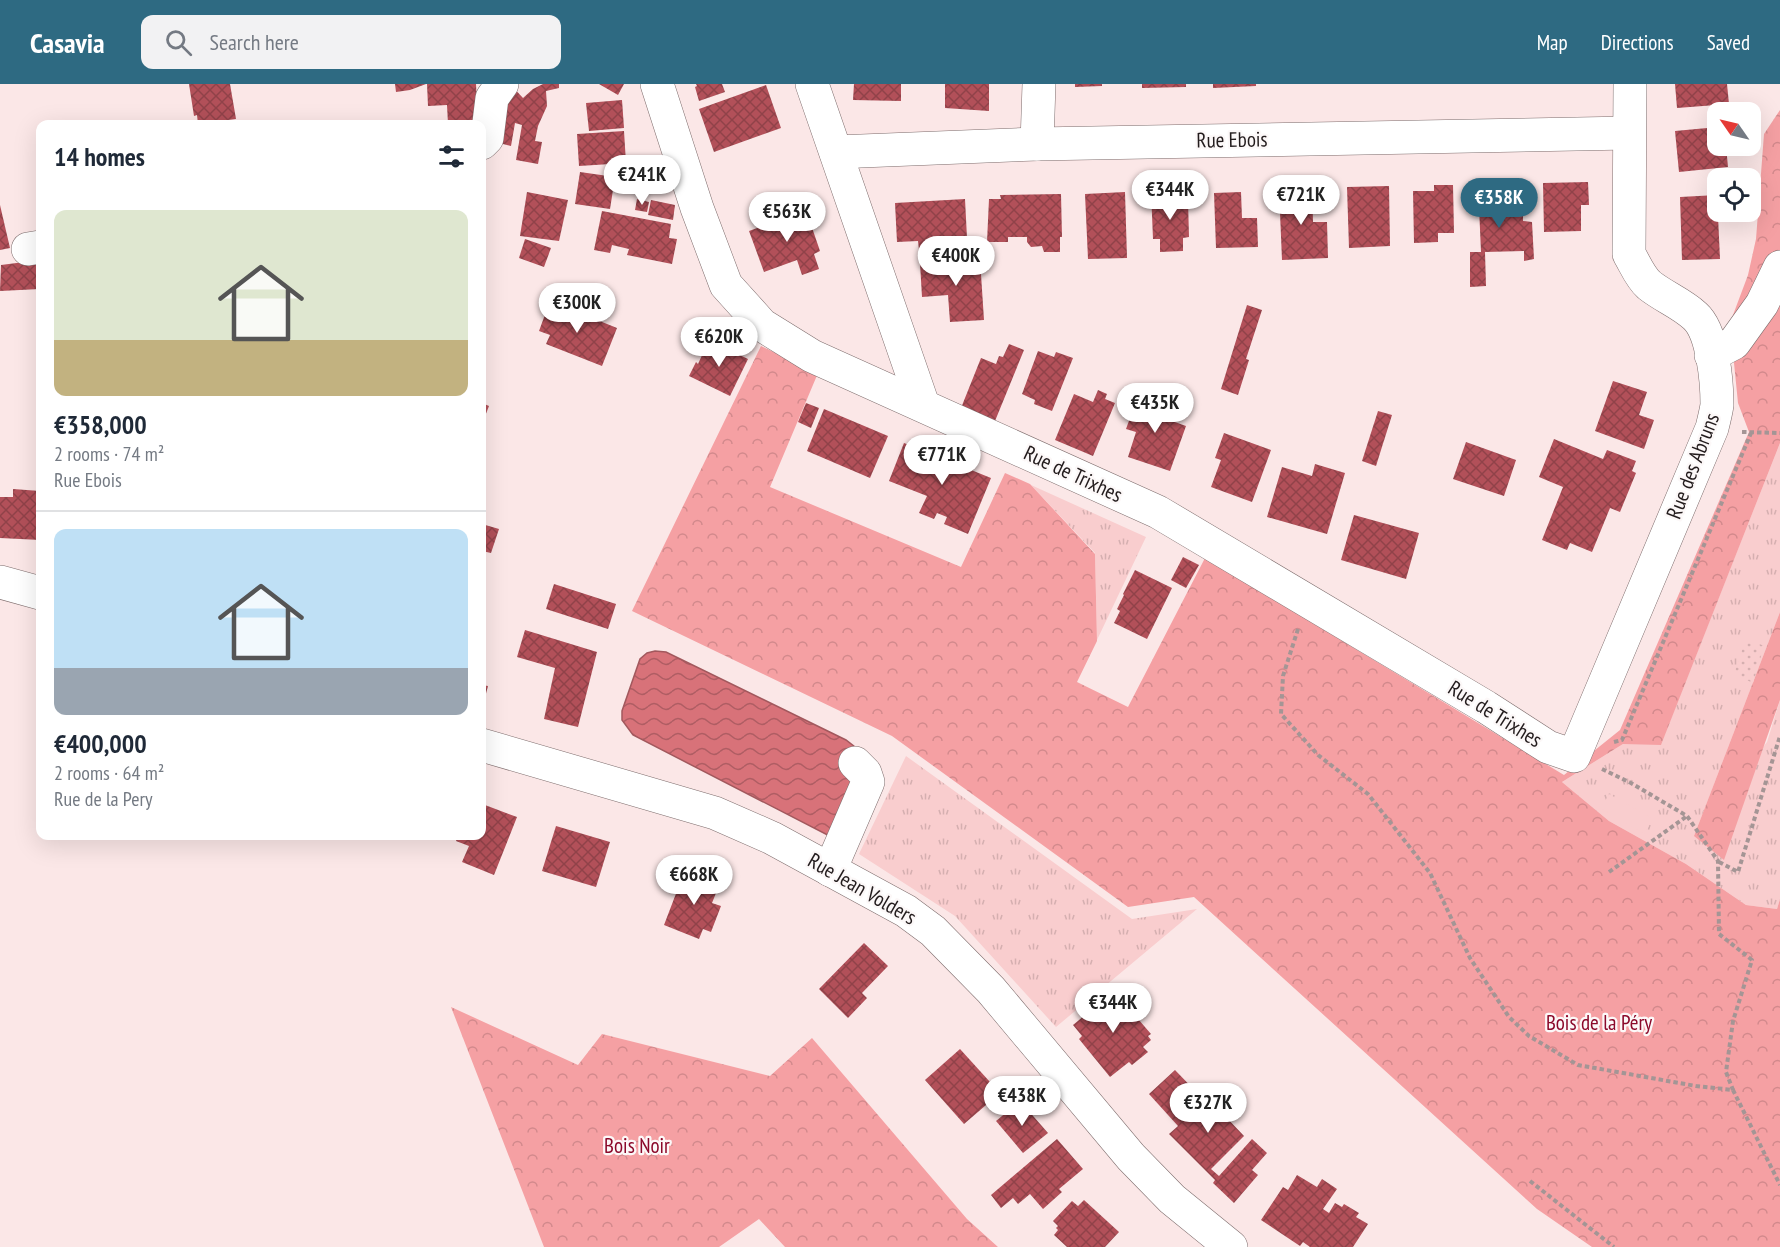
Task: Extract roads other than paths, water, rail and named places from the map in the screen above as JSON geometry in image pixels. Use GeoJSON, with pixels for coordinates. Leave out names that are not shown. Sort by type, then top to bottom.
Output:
{"type":"FeatureCollection","features":[{"type":"Feature","properties":{"kind":"street"},"geometry":{"type":"LineString","coordinates":[[486,139],[492,98],[502,84]]}},
{"type":"Feature","properties":{"kind":"street","name":"Rue de Trixhes"},"geometry":{"type":"LineString","coordinates":[[657,84],[697,208],[726,285],[762,325],[812,356],[1158,512],[1486,707],[1548,747],[1574,756]]}},
{"type":"Feature","properties":{"kind":"street"},"geometry":{"type":"LineString","coordinates":[[812,84],[923,405]]}},
{"type":"Feature","properties":{"kind":"street"},"geometry":{"type":"LineString","coordinates":[[1037,144],[1038,84]]}},
{"type":"Feature","properties":{"kind":"street","name":"Rue des Abruns"},"geometry":{"type":"LineString","coordinates":[[1574,756],[1712,428],[1717,407],[1715,370],[1706,333],[1698,318],[1648,284],[1629,254],[1630,84]]}},
{"type":"Feature","properties":{"kind":"street","name":"Rue Ebois"},"geometry":{"type":"LineString","coordinates":[[836,153],[1037,144],[1629,133]]}},
{"type":"Feature","properties":{"kind":"street"},"geometry":{"type":"LineString","coordinates":[[1711,355],[1734,343],[1762,304],[1780,267]]}},
{"type":"Feature","properties":{"kind":"street"},"geometry":{"type":"LineString","coordinates":[[0,582],[36,592]]}},
{"type":"Feature","properties":{"kind":"street","name":"Rue Jean Volders"},"geometry":{"type":"LineString","coordinates":[[486,746],[715,813],[772,838],[906,911],[948,945],[1020,1024],[1131,1157],[1172,1199],[1231,1247]]}},
{"type":"Feature","properties":{"kind":"street"},"geometry":{"type":"LineString","coordinates":[[830,870],[868,782],[865,773],[855,764]]}},
{"type":"Feature","properties":{"kind":"water"},"geometry":{"type":"Polygon","coordinates":[[[666,652],[846,740],[864,754],[851,847],[633,735],[622,720],[622,711],[640,659],[647,653],[666,652]]]}},
{"type":"Feature","properties":{"kind":"park label","name":"Bois de la Péry"},"geometry":{"type":"Point","coordinates":[1599,1023]}},
{"type":"Feature","properties":{"kind":"park label","name":"Bois Noir"},"geometry":{"type":"Point","coordinates":[637,1146]}}]}
